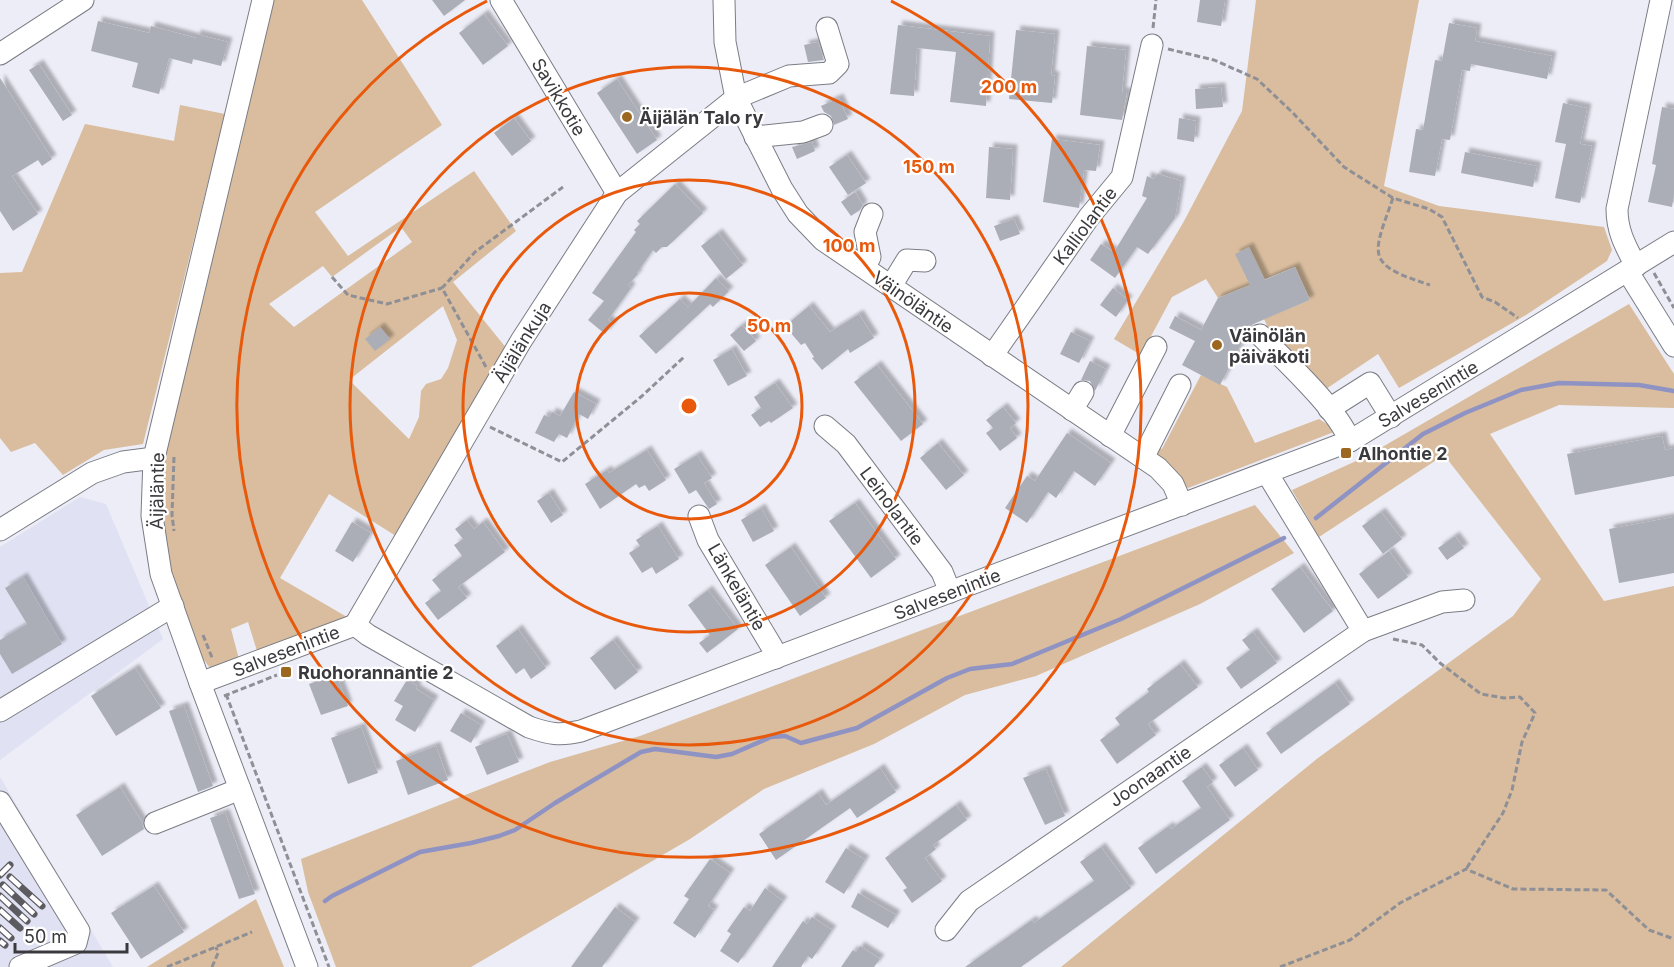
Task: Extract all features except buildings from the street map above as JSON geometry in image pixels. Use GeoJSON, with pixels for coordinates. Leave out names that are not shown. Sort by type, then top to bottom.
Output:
{"type":"FeatureCollection","features":[{"type":"Feature","properties":{"kind":"street"},"geometry":{"type":"LineString","coordinates":[[0,54],[83,0]]}},
{"type":"Feature","properties":{"kind":"street","name":"Äijäläntie"},"geometry":{"type":"LineString","coordinates":[[261,0],[152,516],[162,574],[173,606],[209,680],[240,789],[307,967]]}},
{"type":"Feature","properties":{"kind":"street","name":"Savikkotie"},"geometry":{"type":"LineString","coordinates":[[501,0],[617,193]]}},
{"type":"Feature","properties":{"kind":"street","name":"Väinöläntie"},"geometry":{"type":"LineString","coordinates":[[724,0],[725,42],[736,98],[782,189],[798,214],[823,240],[993,356],[1077,401],[1110,436],[1158,468],[1173,484],[1182,505]]}},
{"type":"Feature","properties":{"kind":"street"},"geometry":{"type":"LineString","coordinates":[[1661,0],[1617,209],[1617,222],[1620,237],[1637,266],[1674,346]]}},
{"type":"Feature","properties":{"kind":"street","name":"Äijälänkuja"},"geometry":{"type":"LineString","coordinates":[[355,625],[521,341],[617,193],[736,98],[789,76],[829,73],[835,69],[838,64],[827,28]]}},
{"type":"Feature","properties":{"kind":"street","name":"Kalliolantie"},"geometry":{"type":"LineString","coordinates":[[993,356],[1089,217],[1122,177],[1152,45]]}},
{"type":"Feature","properties":{"kind":"street"},"geometry":{"type":"LineString","coordinates":[[755,136],[803,132],[822,125]]}},
{"type":"Feature","properties":{"kind":"street"},"geometry":{"type":"LineString","coordinates":[[864,267],[870,257],[865,232],[872,214]]}},
{"type":"Feature","properties":{"kind":"street","name":"Salvesenintie"},"geometry":{"type":"LineString","coordinates":[[209,680],[355,625],[368,635],[529,727],[545,733],[565,735],[581,731],[1350,441],[1674,242]]}},
{"type":"Feature","properties":{"kind":"street"},"geometry":{"type":"LineString","coordinates":[[891,286],[907,260],[925,261]]}},
{"type":"Feature","properties":{"kind":"street"},"geometry":{"type":"LineString","coordinates":[[1260,335],[1329,409],[1346,430],[1350,441]]}},
{"type":"Feature","properties":{"kind":"street"},"geometry":{"type":"LineString","coordinates":[[1110,436],[1156,346]]}},
{"type":"Feature","properties":{"kind":"street"},"geometry":{"type":"LineString","coordinates":[[1329,409],[1370,383],[1390,417]]}},
{"type":"Feature","properties":{"kind":"street"},"geometry":{"type":"LineString","coordinates":[[1143,458],[1180,385]]}},
{"type":"Feature","properties":{"kind":"street","name":"Leinolantie"},"geometry":{"type":"LineString","coordinates":[[825,426],[853,453],[942,572],[950,592]]}},
{"type":"Feature","properties":{"kind":"street"},"geometry":{"type":"LineString","coordinates":[[0,530],[92,473],[123,462],[164,456]]}},
{"type":"Feature","properties":{"kind":"street"},"geometry":{"type":"LineString","coordinates":[[1268,473],[1372,627]]}},
{"type":"Feature","properties":{"kind":"street","name":"Länkeläntie"},"geometry":{"type":"LineString","coordinates":[[699,516],[708,540],[776,658]]}},
{"type":"Feature","properties":{"kind":"street","name":"Joonaantie"},"geometry":{"type":"LineString","coordinates":[[946,930],[969,901],[1372,627],[1442,602],[1464,600]]}},
{"type":"Feature","properties":{"kind":"street"},"geometry":{"type":"LineString","coordinates":[[0,711],[173,606]]}},
{"type":"Feature","properties":{"kind":"street"},"geometry":{"type":"LineString","coordinates":[[155,823],[240,789]]}},
{"type":"Feature","properties":{"kind":"street"},"geometry":{"type":"LineString","coordinates":[[0,802],[79,931],[75,943],[20,967]]}},
{"type":"Feature","properties":{"kind":"path"},"geometry":{"type":"LineString","coordinates":[[1156,0],[1152,45],[1214,60],[1257,79],[1344,167],[1393,198],[1429,209],[1442,217],[1482,297],[1495,302],[1524,323]]}},
{"type":"Feature","properties":{"kind":"path"},"geometry":{"type":"LineString","coordinates":[[332,277],[348,296],[387,304],[442,288],[475,252],[563,187]]}},
{"type":"Feature","properties":{"kind":"path"},"geometry":{"type":"LineString","coordinates":[[1393,198],[1378,239],[1377,252],[1382,264],[1404,277],[1430,285]]}},
{"type":"Feature","properties":{"kind":"path"},"geometry":{"type":"LineString","coordinates":[[1637,266],[1653,267],[1655,277],[1674,308]]}},
{"type":"Feature","properties":{"kind":"path"},"geometry":{"type":"LineString","coordinates":[[442,288],[496,384]]}},
{"type":"Feature","properties":{"kind":"path"},"geometry":{"type":"LineString","coordinates":[[475,420],[562,462],[642,396],[684,357]]}},
{"type":"Feature","properties":{"kind":"path"},"geometry":{"type":"LineString","coordinates":[[164,456],[175,537]]}},
{"type":"Feature","properties":{"kind":"path"},"geometry":{"type":"LineString","coordinates":[[1281,967],[1350,940],[1400,903],[1466,869],[1503,813],[1512,790],[1522,742],[1535,713],[1520,697],[1504,698],[1481,694],[1440,663],[1422,645],[1391,638],[1372,627]]}},
{"type":"Feature","properties":{"kind":"path"},"geometry":{"type":"LineString","coordinates":[[203,634],[209,680],[329,967]]}},
{"type":"Feature","properties":{"kind":"path"},"geometry":{"type":"LineString","coordinates":[[1466,869],[1513,889],[1606,890],[1649,930],[1674,939]]}},
{"type":"Feature","properties":{"kind":"path"},"geometry":{"type":"LineString","coordinates":[[167,967],[252,932]]}},
{"type":"Feature","properties":{"kind":"path"},"geometry":{"type":"LineString","coordinates":[[212,967],[218,953],[216,947]]}},
{"type":"Feature","properties":{"kind":"shaded area"},"geometry":{"type":"Polygon","coordinates":[[[274,0],[362,0],[442,125],[315,212],[348,256],[474,171],[516,231],[453,282],[507,349],[396,536],[329,494],[280,578],[347,617],[257,651],[248,622],[231,629],[239,659],[210,668],[197,651],[169,565],[162,502],[165,450],[274,0]],[[401,227],[332,277],[323,266],[269,304],[294,327],[412,242],[401,227]],[[443,306],[349,380],[409,439],[419,417],[421,391],[426,384],[441,379],[448,368],[457,340],[443,306]]]}},
{"type":"Feature","properties":{"kind":"shaded area"},"geometry":{"type":"Polygon","coordinates":[[[1256,0],[1419,0],[1384,186],[1439,206],[1604,227],[1612,250],[1607,261],[1526,315],[1399,388],[1378,354],[1323,391],[1272,336],[1264,319],[1310,300],[1295,267],[1218,298],[1206,279],[1172,297],[1141,355],[1114,339],[1183,223],[1242,111],[1256,0]]]}},
{"type":"Feature","properties":{"kind":"shaded area"},"geometry":{"type":"Polygon","coordinates":[[[180,105],[225,114],[143,444],[104,450],[63,475],[35,443],[11,452],[0,438],[0,273],[22,272],[85,124],[174,141],[180,105]]]}},
{"type":"Feature","properties":{"kind":"shaded area"},"geometry":{"type":"Polygon","coordinates":[[[1629,304],[1674,374],[1674,408],[1559,405],[1490,434],[1604,601],[1674,586],[1674,967],[1061,967],[1318,758],[1513,616],[1541,579],[1444,455],[1319,537],[1292,490],[1365,457],[1629,304]]]}},
{"type":"Feature","properties":{"kind":"shaded area"},"geometry":{"type":"Polygon","coordinates":[[[1201,375],[1227,387],[1255,443],[1319,419],[1332,427],[1334,432],[1188,488],[1151,458],[1157,446],[1162,449],[1201,375]]]}},
{"type":"Feature","properties":{"kind":"shaded area"},"geometry":{"type":"Polygon","coordinates":[[[80,497],[106,504],[163,639],[0,760],[0,547],[80,497]]]}},
{"type":"Feature","properties":{"kind":"shaded area"},"geometry":{"type":"Polygon","coordinates":[[[1255,505],[1294,553],[1200,604],[1036,676],[965,695],[874,744],[764,789],[690,839],[471,967],[336,967],[308,892],[301,859],[550,762],[640,736],[1255,505]]]}},
{"type":"Feature","properties":{"kind":"shaded area"},"geometry":{"type":"Polygon","coordinates":[[[0,777],[113,967],[0,967],[0,777]]]}},
{"type":"Feature","properties":{"kind":"shaded area"},"geometry":{"type":"Polygon","coordinates":[[[256,899],[284,967],[147,967],[256,899]]]}},
{"type":"Feature","properties":{"kind":"waterway"},"geometry":{"type":"LineString","coordinates":[[1316,518],[1423,434],[1465,413],[1521,390],[1559,383],[1639,385],[1674,391]]}},
{"type":"Feature","properties":{"kind":"waterway"},"geometry":{"type":"LineString","coordinates":[[325,901],[420,852],[471,843],[515,830],[555,803],[641,752],[655,749],[716,757],[732,754],[771,737],[785,736],[801,743],[857,728],[947,678],[970,669],[1012,664],[1121,619],[1284,538]]}},
{"type":"Feature","properties":{"kind":"railway"},"geometry":{"type":"LineString","coordinates":[[0,875],[10,865]]}},
{"type":"Feature","properties":{"kind":"railway"},"geometry":{"type":"LineString","coordinates":[[10,877],[42,906]]}},
{"type":"Feature","properties":{"kind":"railway"},"geometry":{"type":"LineString","coordinates":[[3,885],[34,914]]}},
{"type":"Feature","properties":{"kind":"railway"},"geometry":{"type":"LineString","coordinates":[[0,896],[27,921]]}},
{"type":"Feature","properties":{"kind":"railway"},"geometry":{"type":"LineString","coordinates":[[0,910],[20,928]]}},
{"type":"Feature","properties":{"kind":"railway"},"geometry":{"type":"LineString","coordinates":[[0,928],[11,938]]}},
{"type":"Feature","properties":{"kind":"railway"},"geometry":{"type":"LineString","coordinates":[[0,941],[5,945]]}},
{"type":"Feature","properties":{"kind":"place","name":"Äijälän Talo ry"},"geometry":{"type":"Point","coordinates":[627,117]}},
{"type":"Feature","properties":{"kind":"place","name":"Väinölän päiväkoti"},"geometry":{"type":"Point","coordinates":[1217,345]}},
{"type":"Feature","properties":{"kind":"place","name":"Alhontie 2"},"geometry":{"type":"Point","coordinates":[1346,453]}},
{"type":"Feature","properties":{"kind":"place","name":"Ruohorannantie 2"},"geometry":{"type":"Point","coordinates":[286,672]}}]}
